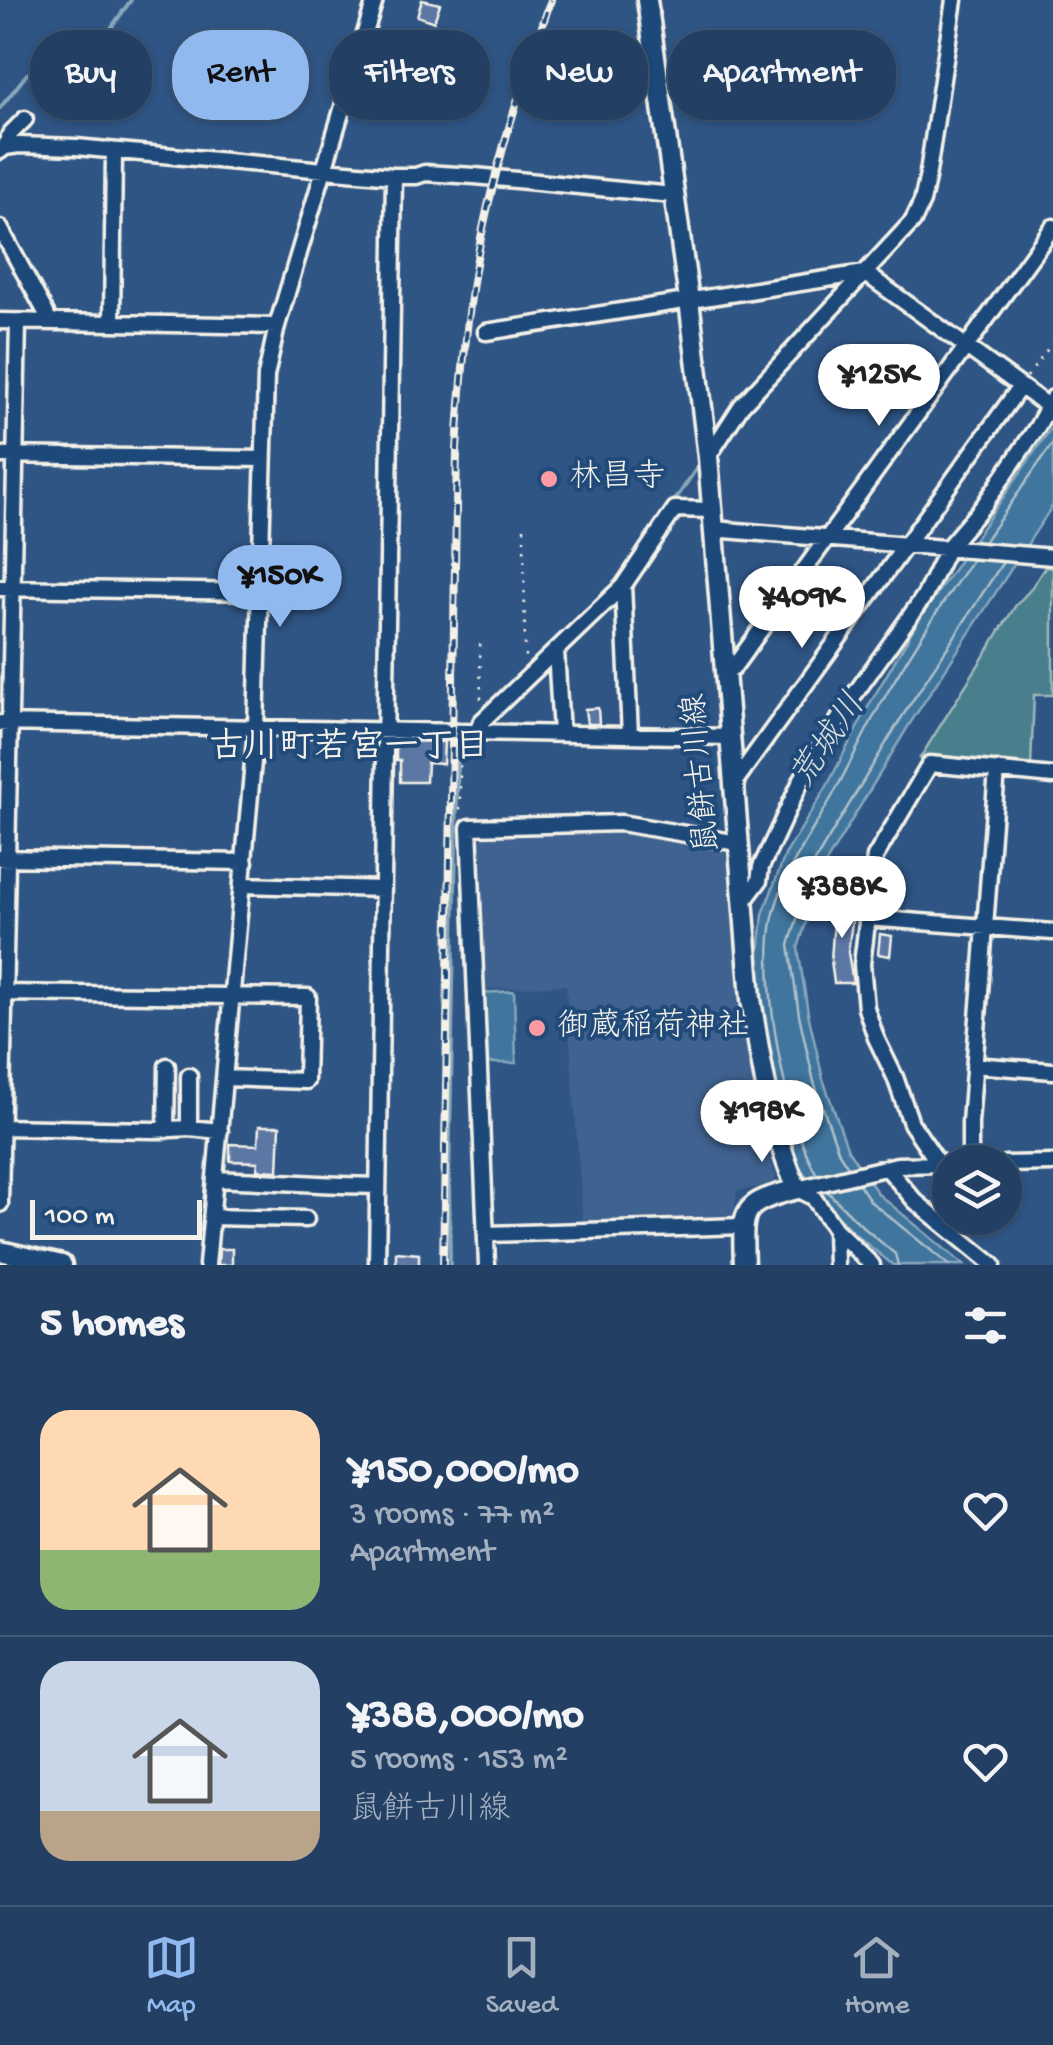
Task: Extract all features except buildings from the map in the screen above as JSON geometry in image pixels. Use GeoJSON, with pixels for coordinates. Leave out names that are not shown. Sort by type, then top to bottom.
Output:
{"type":"FeatureCollection","features":[{"type":"Feature","properties":{"kind":"main road","name":"鼠餅古川線"},"geometry":{"type":"LineString","coordinates":[[646,0],[708,457],[751,999],[762,1066],[788,1168],[802,1188]]}},
{"type":"Feature","properties":{"kind":"main road"},"geometry":{"type":"LineString","coordinates":[[744,1265],[743,1226],[749,1208],[754,1202],[802,1188]]}},
{"type":"Feature","properties":{"kind":"main road"},"geometry":{"type":"LineString","coordinates":[[0,1252],[62,1265]]}},
{"type":"Feature","properties":{"kind":"street"},"geometry":{"type":"LineString","coordinates":[[207,1265],[256,728],[266,376],[375,0]]}},
{"type":"Feature","properties":{"kind":"street"},"geometry":{"type":"LineString","coordinates":[[708,457],[740,406],[906,230],[922,202],[954,0]]}},
{"type":"Feature","properties":{"kind":"street"},"geometry":{"type":"LineString","coordinates":[[2,149],[24,119]]}},
{"type":"Feature","properties":{"kind":"street"},"geometry":{"type":"LineString","coordinates":[[2,149],[31,144],[394,176],[474,176],[673,195]]}},
{"type":"Feature","properties":{"kind":"street"},"geometry":{"type":"LineString","coordinates":[[112,323],[114,152]]}},
{"type":"Feature","properties":{"kind":"street"},"geometry":{"type":"LineString","coordinates":[[377,1265],[394,176]]}},
{"type":"Feature","properties":{"kind":"street"},"geometry":{"type":"LineString","coordinates":[[724,673],[733,668],[1053,227]]}},
{"type":"Feature","properties":{"kind":"street"},"geometry":{"type":"LineString","coordinates":[[0,228],[48,322]]}},
{"type":"Feature","properties":{"kind":"street"},"geometry":{"type":"LineString","coordinates":[[486,332],[865,273],[1020,387],[1051,404],[952,547],[925,595],[854,694],[802,779],[761,868],[759,881],[744,900]]}},
{"type":"Feature","properties":{"kind":"street"},"geometry":{"type":"LineString","coordinates":[[0,322],[278,326]]}},
{"type":"Feature","properties":{"kind":"street"},"geometry":{"type":"LineString","coordinates":[[0,1204],[7,455],[18,322]]}},
{"type":"Feature","properties":{"kind":"street"},"geometry":{"type":"LineString","coordinates":[[734,782],[1020,387]]}},
{"type":"Feature","properties":{"kind":"street"},"geometry":{"type":"LineString","coordinates":[[7,455],[263,459]]}},
{"type":"Feature","properties":{"kind":"street"},"geometry":{"type":"LineString","coordinates":[[479,727],[623,586],[675,509],[712,520],[828,538],[1052,555]]}},
{"type":"Feature","properties":{"kind":"street"},"geometry":{"type":"LineString","coordinates":[[623,586],[630,735]]}},
{"type":"Feature","properties":{"kind":"street"},"geometry":{"type":"LineString","coordinates":[[6,588],[259,592]]}},
{"type":"Feature","properties":{"kind":"street"},"geometry":{"type":"LineString","coordinates":[[556,651],[561,734]]}},
{"type":"Feature","properties":{"kind":"street"},"geometry":{"type":"LineString","coordinates":[[5,723],[460,733],[479,727],[561,734],[730,737]]}},
{"type":"Feature","properties":{"kind":"street"},"geometry":{"type":"LineString","coordinates":[[932,1148],[911,1123],[866,1008],[862,964],[875,857],[930,764],[1053,776]]}},
{"type":"Feature","properties":{"kind":"street"},"geometry":{"type":"LineString","coordinates":[[970,1145],[997,770]]}},
{"type":"Feature","properties":{"kind":"street"},"geometry":{"type":"LineString","coordinates":[[487,1265],[469,826],[621,823],[738,843]]}},
{"type":"Feature","properties":{"kind":"street"},"geometry":{"type":"LineString","coordinates":[[3,858],[244,862]]}},
{"type":"Feature","properties":{"kind":"street"},"geometry":{"type":"LineString","coordinates":[[242,886],[383,889]]}},
{"type":"Feature","properties":{"kind":"street"},"geometry":{"type":"LineString","coordinates":[[868,918],[1053,932]]}},
{"type":"Feature","properties":{"kind":"street"},"geometry":{"type":"LineString","coordinates":[[2,994],[308,997],[306,1080],[224,1078]]}},
{"type":"Feature","properties":{"kind":"street"},"geometry":{"type":"LineString","coordinates":[[974,1065],[1053,1071]]}},
{"type":"Feature","properties":{"kind":"street"},"geometry":{"type":"LineString","coordinates":[[166,1130],[167,1066]]}},
{"type":"Feature","properties":{"kind":"street"},"geometry":{"type":"LineString","coordinates":[[189,1128],[190,1076]]}},
{"type":"Feature","properties":{"kind":"street"},"geometry":{"type":"LineString","coordinates":[[0,1126],[220,1131]]}},
{"type":"Feature","properties":{"kind":"street"},"geometry":{"type":"LineString","coordinates":[[1022,1164],[1053,1163]]}},
{"type":"Feature","properties":{"kind":"street"},"geometry":{"type":"LineString","coordinates":[[802,1188],[883,1168],[932,1164]]}},
{"type":"Feature","properties":{"kind":"street"},"geometry":{"type":"LineString","coordinates":[[883,1168],[915,1201],[994,1265]]}},
{"type":"Feature","properties":{"kind":"street"},"geometry":{"type":"LineString","coordinates":[[215,1180],[378,1186]]}},
{"type":"Feature","properties":{"kind":"street"},"geometry":{"type":"LineString","coordinates":[[802,1188],[813,1197],[835,1230],[872,1265]]}},
{"type":"Feature","properties":{"kind":"street"},"geometry":{"type":"LineString","coordinates":[[211,1217],[306,1219]]}},
{"type":"Feature","properties":{"kind":"street"},"geometry":{"type":"LineString","coordinates":[[486,1234],[743,1226]]}},
{"type":"Feature","properties":{"kind":"street"},"geometry":{"type":"LineString","coordinates":[[835,1230],[836,1265]]}},
{"type":"Feature","properties":{"kind":"path"},"geometry":{"type":"LineString","coordinates":[[1020,387],[1053,342]]}},
{"type":"Feature","properties":{"kind":"path"},"geometry":{"type":"LineString","coordinates":[[524,528],[525,680]]}},
{"type":"Feature","properties":{"kind":"path"},"geometry":{"type":"LineString","coordinates":[[479,727],[480,644]]}},
{"type":"Feature","properties":{"kind":"path"},"geometry":{"type":"LineString","coordinates":[[460,733],[460,822],[469,826]]}},
{"type":"Feature","properties":{"kind":"shaded area"},"geometry":{"type":"Polygon","coordinates":[[[615,827],[718,844],[726,854],[745,1024],[776,1178],[773,1184],[737,1191],[733,1218],[583,1224],[566,985],[485,989],[479,841],[489,832],[615,827]]]}},
{"type":"Feature","properties":{"kind":"green space"},"geometry":{"type":"Polygon","coordinates":[[[1045,567],[1053,568],[1053,695],[1034,695],[1031,766],[920,758],[1016,605],[1045,567]]]}},
{"type":"Feature","properties":{"kind":"water"},"geometry":{"type":"Polygon","coordinates":[[[1053,425],[1053,505],[909,725],[824,866],[798,948],[823,1079],[848,1150],[878,1194],[964,1265],[893,1265],[820,1198],[797,1162],[764,1029],[758,963],[763,914],[785,855],[918,621],[1053,425]]]}},
{"type":"Feature","properties":{"kind":"water"},"geometry":{"type":"Polygon","coordinates":[[[514,991],[516,1063],[486,1063],[483,993],[514,991]]]}},
{"type":"Feature","properties":{"kind":"waterway"},"geometry":{"type":"LineString","coordinates":[[0,108],[27,74],[90,48],[109,31],[131,0]]}},
{"type":"Feature","properties":{"kind":"waterway"},"geometry":{"type":"LineString","coordinates":[[912,207],[947,0]]}},
{"type":"Feature","properties":{"kind":"waterway"},"geometry":{"type":"LineString","coordinates":[[672,505],[700,463]]}},
{"type":"Feature","properties":{"kind":"waterway"},"geometry":{"type":"LineString","coordinates":[[450,1265],[458,743]]}},
{"type":"Feature","properties":{"kind":"railway"},"geometry":{"type":"LineString","coordinates":[[443,1265],[461,387],[473,282],[487,210],[516,104],[551,0]]}},
{"type":"Feature","properties":{"kind":"place","name":"林昌寺"},"geometry":{"type":"Point","coordinates":[549,479]}},
{"type":"Feature","properties":{"kind":"place","name":"御蔵稲荷神社"},"geometry":{"type":"Point","coordinates":[537,1028]}},
{"type":"Feature","properties":{"kind":"district","name":"古川町若宮一丁目"},"geometry":{"type":"Point","coordinates":[349,749]}},
{"type":"Feature","properties":{"kind":"water label","name":"荒城川"},"geometry":{"type":"Point","coordinates":[830,742]}}]}
